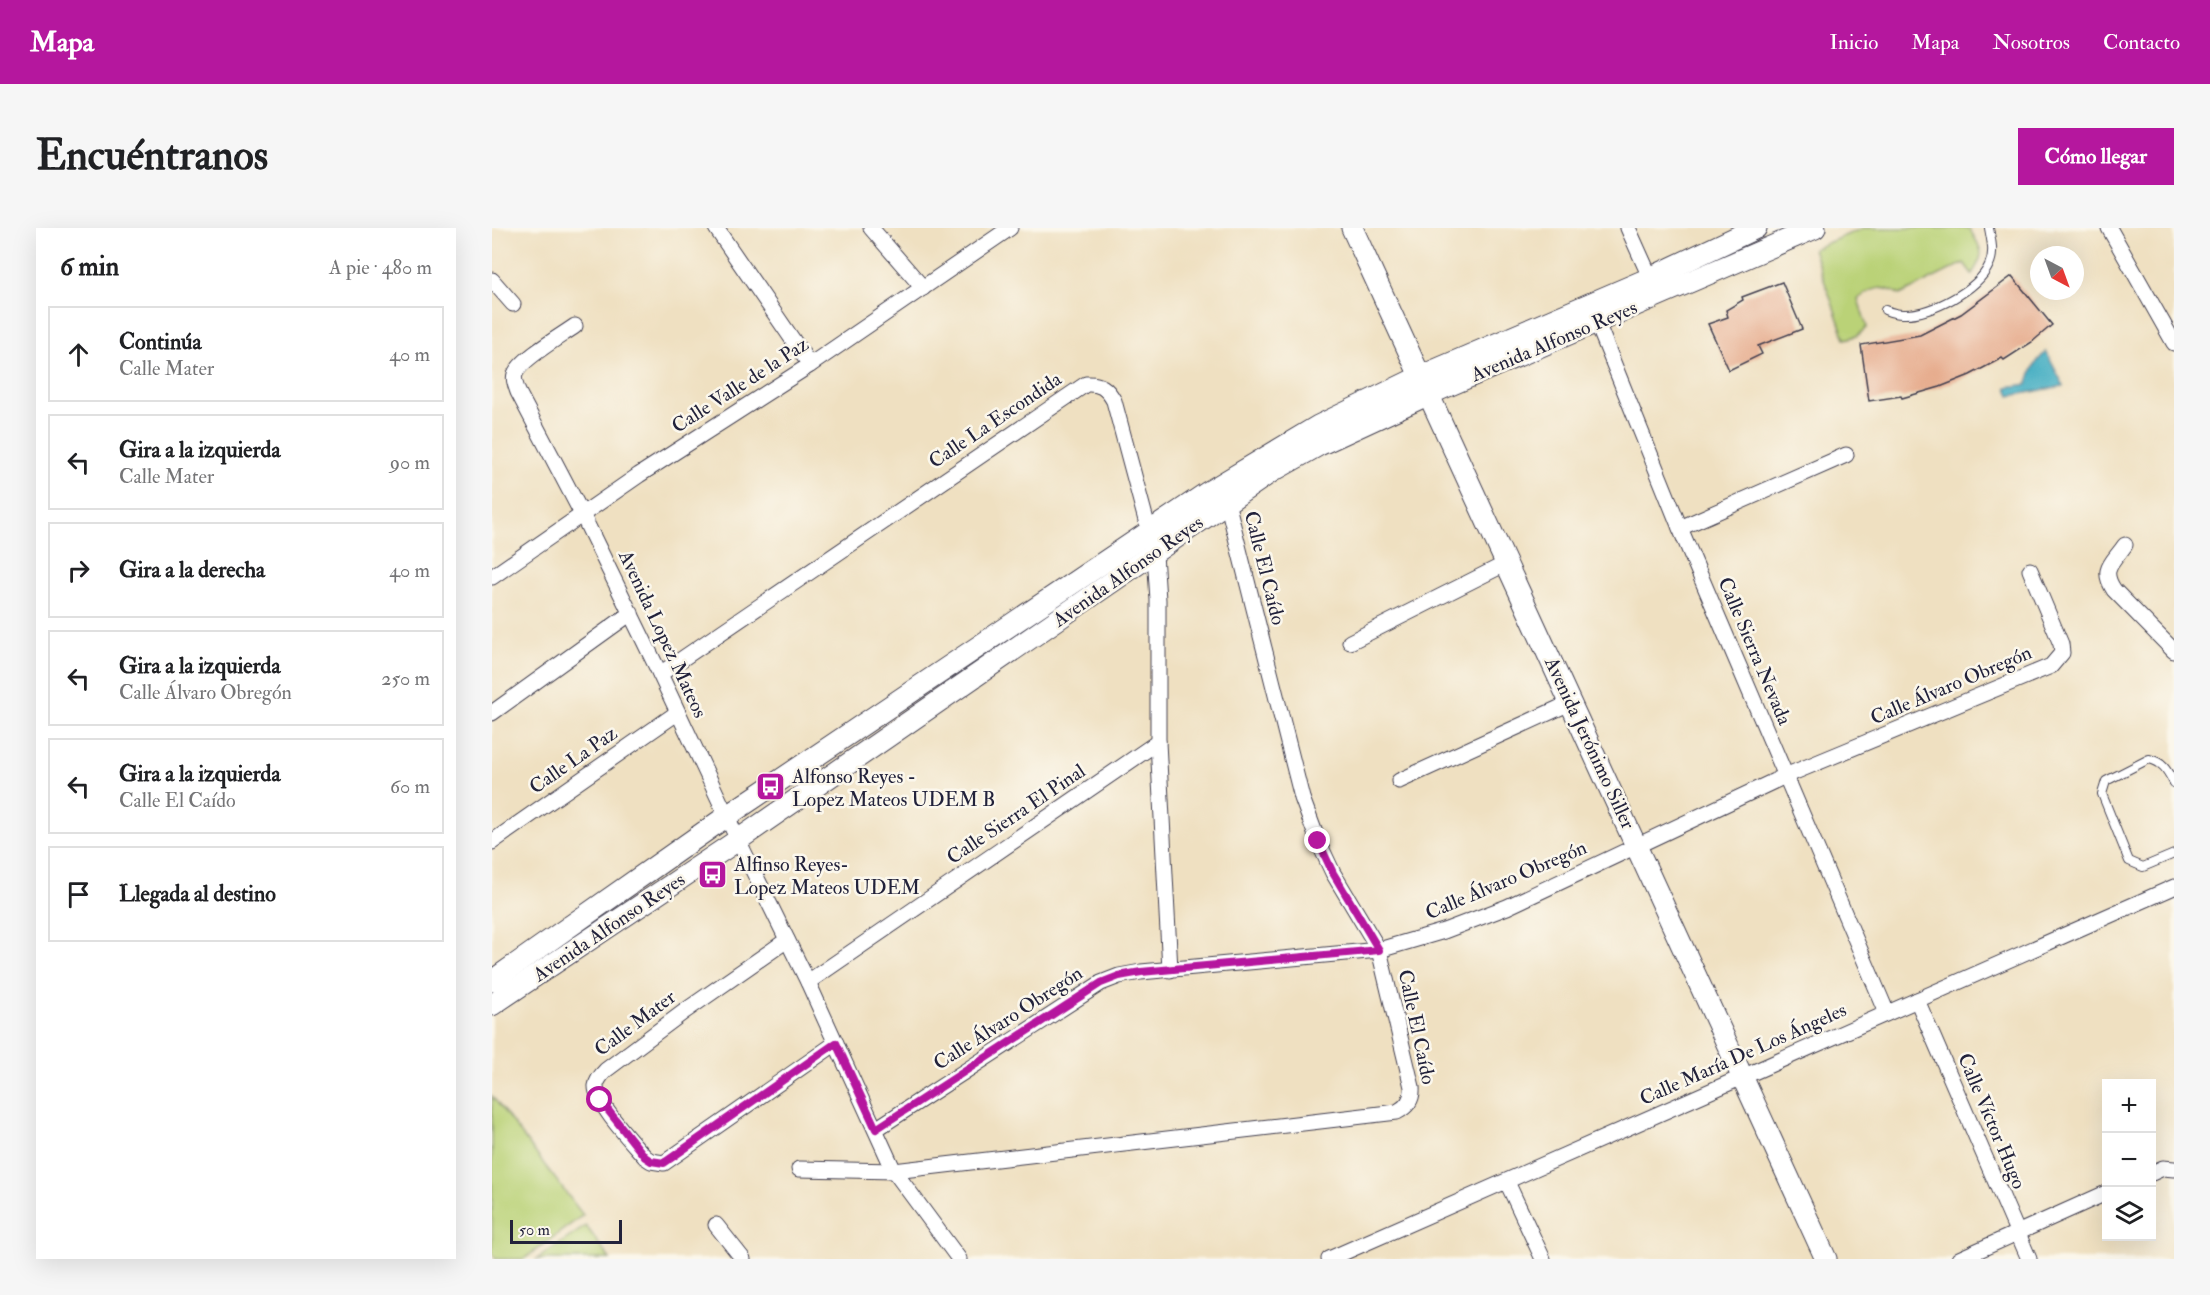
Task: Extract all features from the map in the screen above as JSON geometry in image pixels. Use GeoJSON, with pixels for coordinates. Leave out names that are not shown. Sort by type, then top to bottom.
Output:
{"type":"FeatureCollection","features":[{"type":"Feature","properties":{"kind":"main road","name":"Avenida Jerónimo Siller"},"geometry":{"type":"LineString","coordinates":[[1352,228],[1826,1259]]}},
{"type":"Feature","properties":{"kind":"main road","name":"Avenida Alfonso Reyes"},"geometry":{"type":"LineString","coordinates":[[1654,287],[1756,228]]}},
{"type":"Feature","properties":{"kind":"main road","name":"Avenida Alfonso Reyes"},"geometry":{"type":"LineString","coordinates":[[492,981],[727,816],[1149,533],[1263,458],[1318,426],[1423,386],[1654,287],[1815,228]]}},
{"type":"Feature","properties":{"kind":"main road","name":"Avenida Alfonso Reyes"},"geometry":{"type":"LineString","coordinates":[[492,1005],[738,840],[1271,472],[1423,386]]}},
{"type":"Feature","properties":{"kind":"street"},"geometry":{"type":"LineString","coordinates":[[716,228],[810,365]]}},
{"type":"Feature","properties":{"kind":"street"},"geometry":{"type":"LineString","coordinates":[[871,228],[924,288]]}},
{"type":"Feature","properties":{"kind":"street","name":"Calle Valle de la Paz"},"geometry":{"type":"LineString","coordinates":[[492,578],[639,475],[810,365],[1010,228]]}},
{"type":"Feature","properties":{"kind":"street"},"geometry":{"type":"LineString","coordinates":[[1629,228],[1654,287]]}},
{"type":"Feature","properties":{"kind":"street"},"geometry":{"type":"LineString","coordinates":[[2109,228],[2169,323],[2174,343]]}},
{"type":"Feature","properties":{"kind":"street"},"geometry":{"type":"LineString","coordinates":[[492,280],[513,304]]}},
{"type":"Feature","properties":{"kind":"street","name":"Calle Sierra Nevada"},"geometry":{"type":"LineString","coordinates":[[1594,313],[1680,528],[1887,1013]]}},
{"type":"Feature","properties":{"kind":"street","name":"Avenida Lopez Mateos"},"geometry":{"type":"LineString","coordinates":[[575,326],[526,361],[516,371],[515,382],[529,414],[582,514],[808,982],[894,1171],[959,1259]]}},
{"type":"Feature","properties":{"kind":"street","name":"Calle La Escondida"},"geometry":{"type":"LineString","coordinates":[[660,674],[1086,384],[1096,383],[1103,386],[1114,401],[1155,554],[1158,600],[1158,742],[1170,970]]}},
{"type":"Feature","properties":{"kind":"street"},"geometry":{"type":"LineString","coordinates":[[1680,528],[1846,456]]}},
{"type":"Feature","properties":{"kind":"street","name":"Calle El Caído"},"geometry":{"type":"LineString","coordinates":[[799,1169],[894,1171],[1397,1112],[1410,1101],[1412,1087],[1379,950],[1333,873],[1302,798],[1227,502]]}},
{"type":"Feature","properties":{"kind":"street"},"geometry":{"type":"LineString","coordinates":[[2125,545],[2107,572],[2108,580],[2114,590],[2174,651]]}},
{"type":"Feature","properties":{"kind":"street"},"geometry":{"type":"LineString","coordinates":[[1350,642],[1507,563]]}},
{"type":"Feature","properties":{"kind":"street","name":"Calle Álvaro Obregón"},"geometry":{"type":"LineString","coordinates":[[876,1129],[1101,983],[1119,976],[1379,950],[1444,931],[1507,907],[1785,776],[2051,666],[2062,653],[2061,644],[2030,570]]}},
{"type":"Feature","properties":{"kind":"street"},"geometry":{"type":"LineString","coordinates":[[492,713],[630,614]]}},
{"type":"Feature","properties":{"kind":"street"},"geometry":{"type":"LineString","coordinates":[[1399,781],[1570,703]]}},
{"type":"Feature","properties":{"kind":"street","name":"Calle La Paz"},"geometry":{"type":"LineString","coordinates":[[492,842],[677,713]]}},
{"type":"Feature","properties":{"kind":"street","name":"Calle Sierra El Pinal"},"geometry":{"type":"LineString","coordinates":[[808,982],[1158,742]]}},
{"type":"Feature","properties":{"kind":"street","name":"Calle María De Los Ángeles"},"geometry":{"type":"LineString","coordinates":[[1329,1259],[2174,887]]}},
{"type":"Feature","properties":{"kind":"street","name":"Calle Mater"},"geometry":{"type":"LineString","coordinates":[[787,940],[685,1011],[606,1070],[596,1084],[600,1100],[645,1157],[651,1161],[664,1163],[836,1043]]}},
{"type":"Feature","properties":{"kind":"street","name":"Calle Víctor Hugo"},"geometry":{"type":"LineString","coordinates":[[1917,1000],[2028,1259]]}},
{"type":"Feature","properties":{"kind":"street"},"geometry":{"type":"LineString","coordinates":[[2156,1171],[2163,1168],[2174,1169]]}},
{"type":"Feature","properties":{"kind":"street"},"geometry":{"type":"LineString","coordinates":[[1508,1182],[1543,1259]]}},
{"type":"Feature","properties":{"kind":"street"},"geometry":{"type":"LineString","coordinates":[[1959,1259],[2102,1195]]}},
{"type":"Feature","properties":{"kind":"street"},"geometry":{"type":"LineString","coordinates":[[716,1225],[743,1259]]}},
{"type":"Feature","properties":{"kind":"lane"},"geometry":{"type":"LineString","coordinates":[[1885,310],[1903,314],[1935,308],[1976,283],[1990,264],[1992,250],[1989,228]]}},
{"type":"Feature","properties":{"kind":"lane"},"geometry":{"type":"LineString","coordinates":[[2174,783],[2160,761],[2149,759],[2106,781],[2102,794],[2129,861],[2142,867],[2174,854]]}},
{"type":"Feature","properties":{"kind":"green space"},"geometry":{"type":"Polygon","coordinates":[[[1863,228],[1969,228],[1981,251],[1980,260],[1972,274],[1964,263],[1900,295],[1883,288],[1869,292],[1858,299],[1867,327],[1857,336],[1845,339],[1813,249],[1863,228]]]}},
{"type":"Feature","properties":{"kind":"green space"},"geometry":{"type":"Polygon","coordinates":[[[492,1096],[583,1215],[524,1259],[496,1259],[492,1254],[492,1096]]]}},
{"type":"Feature","properties":{"kind":"green space"},"geometry":{"type":"Polygon","coordinates":[[[586,1226],[610,1259],[537,1259],[586,1226]]]}},
{"type":"Feature","properties":{"kind":"water"},"geometry":{"type":"Polygon","coordinates":[[[2046,352],[2064,386],[2010,396],[2007,387],[2028,384],[2034,366],[2046,352]]]}},
{"type":"Feature","properties":{"kind":"building"},"geometry":{"type":"Polygon","coordinates":[[[2012,276],[2052,325],[2032,342],[2004,360],[2002,358],[1970,375],[1902,398],[1901,396],[1869,401],[1861,345],[1920,335],[1961,314],[2012,276]]]}},
{"type":"Feature","properties":{"kind":"building"},"geometry":{"type":"Polygon","coordinates":[[[1782,282],[1802,329],[1758,346],[1762,354],[1729,370],[1708,324],[1728,317],[1726,310],[1743,300],[1742,297],[1782,282]]]}},
{"type":"Feature","properties":{"kind":"place","name":"Alfonso Reyes - Lopez Mateos UDEM B"},"geometry":{"type":"Point","coordinates":[771,787]}},
{"type":"Feature","properties":{"kind":"place","name":"Alfinso Reyes- Lopez Mateos UDEM"},"geometry":{"type":"Point","coordinates":[713,875]}},
{"type":"Feature","properties":{"kind":"route"},"geometry":{"type":"LineString","coordinates":[[600,1100],[645,1157],[651,1161],[664,1163],[836,1043],[876,1129],[1101,983],[1119,976],[1379,950],[1333,873],[1318,841]]}}]}
